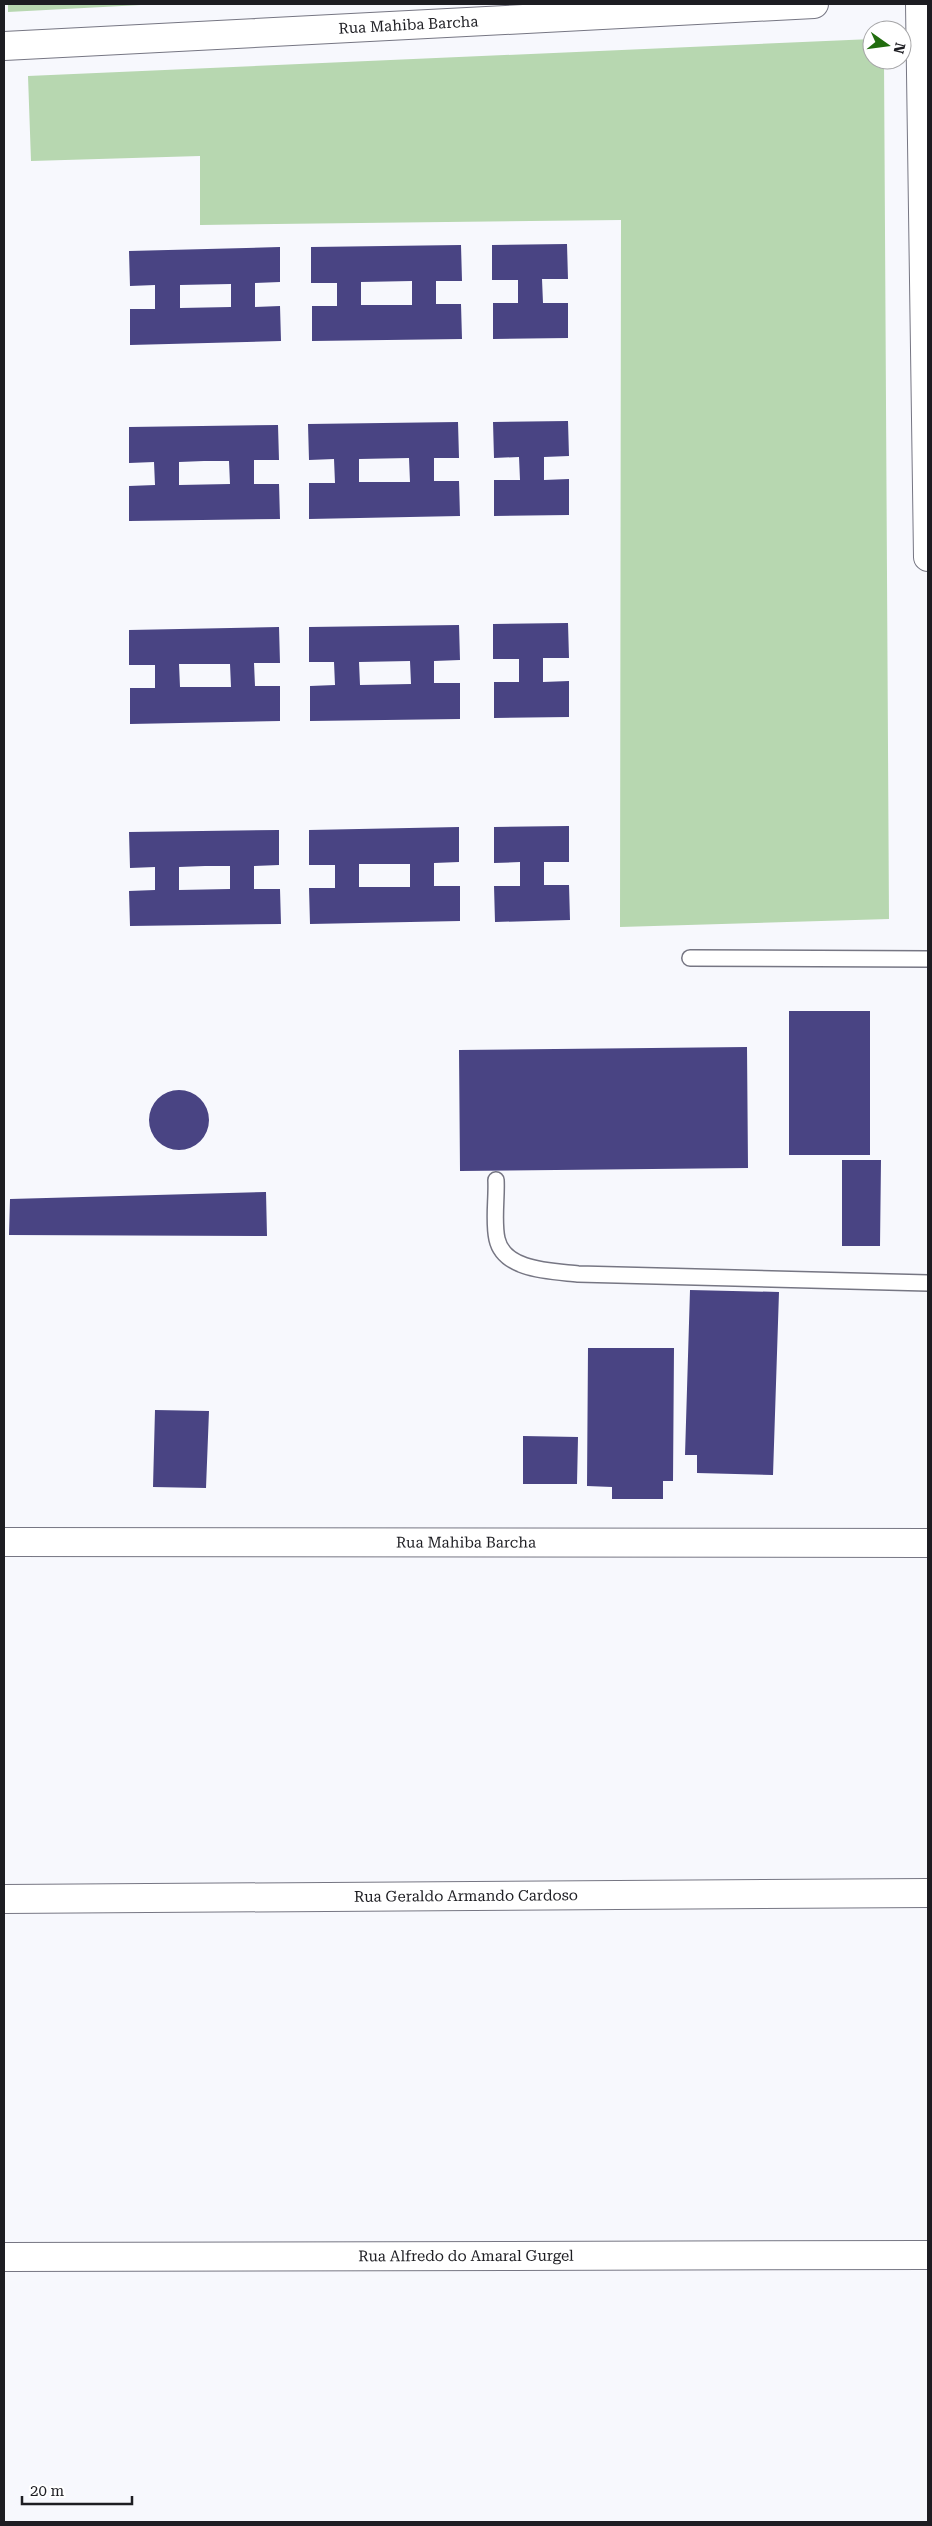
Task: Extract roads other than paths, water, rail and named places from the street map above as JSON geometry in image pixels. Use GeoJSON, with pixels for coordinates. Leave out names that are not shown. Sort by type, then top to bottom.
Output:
{"type":"FeatureCollection","features":[{"type":"Feature","properties":{"kind":"street","name":"Rua Mahiba Barcha"},"geometry":{"type":"LineString","coordinates":[[4,46],[706,6],[814,4]]}},
{"type":"Feature","properties":{"kind":"street"},"geometry":{"type":"LineString","coordinates":[[920,4],[927,336],[928,557]]}},
{"type":"Feature","properties":{"kind":"street","name":"Rua Mahiba Barcha"},"geometry":{"type":"LineString","coordinates":[[4,1542],[928,1544]]}},
{"type":"Feature","properties":{"kind":"street","name":"Rua Geraldo Armando Cardoso"},"geometry":{"type":"LineString","coordinates":[[4,1899],[928,1893]]}},
{"type":"Feature","properties":{"kind":"street","name":"Rua Alfredo do Amaral Gurgel"},"geometry":{"type":"LineString","coordinates":[[4,2258],[928,2255]]}},
{"type":"Feature","properties":{"kind":"lane"},"geometry":{"type":"LineString","coordinates":[[690,958],[928,958]]}},
{"type":"Feature","properties":{"kind":"lane"},"geometry":{"type":"LineString","coordinates":[[496,1180],[497,1240],[510,1258],[535,1270],[578,1274],[928,1283]]}}]}
